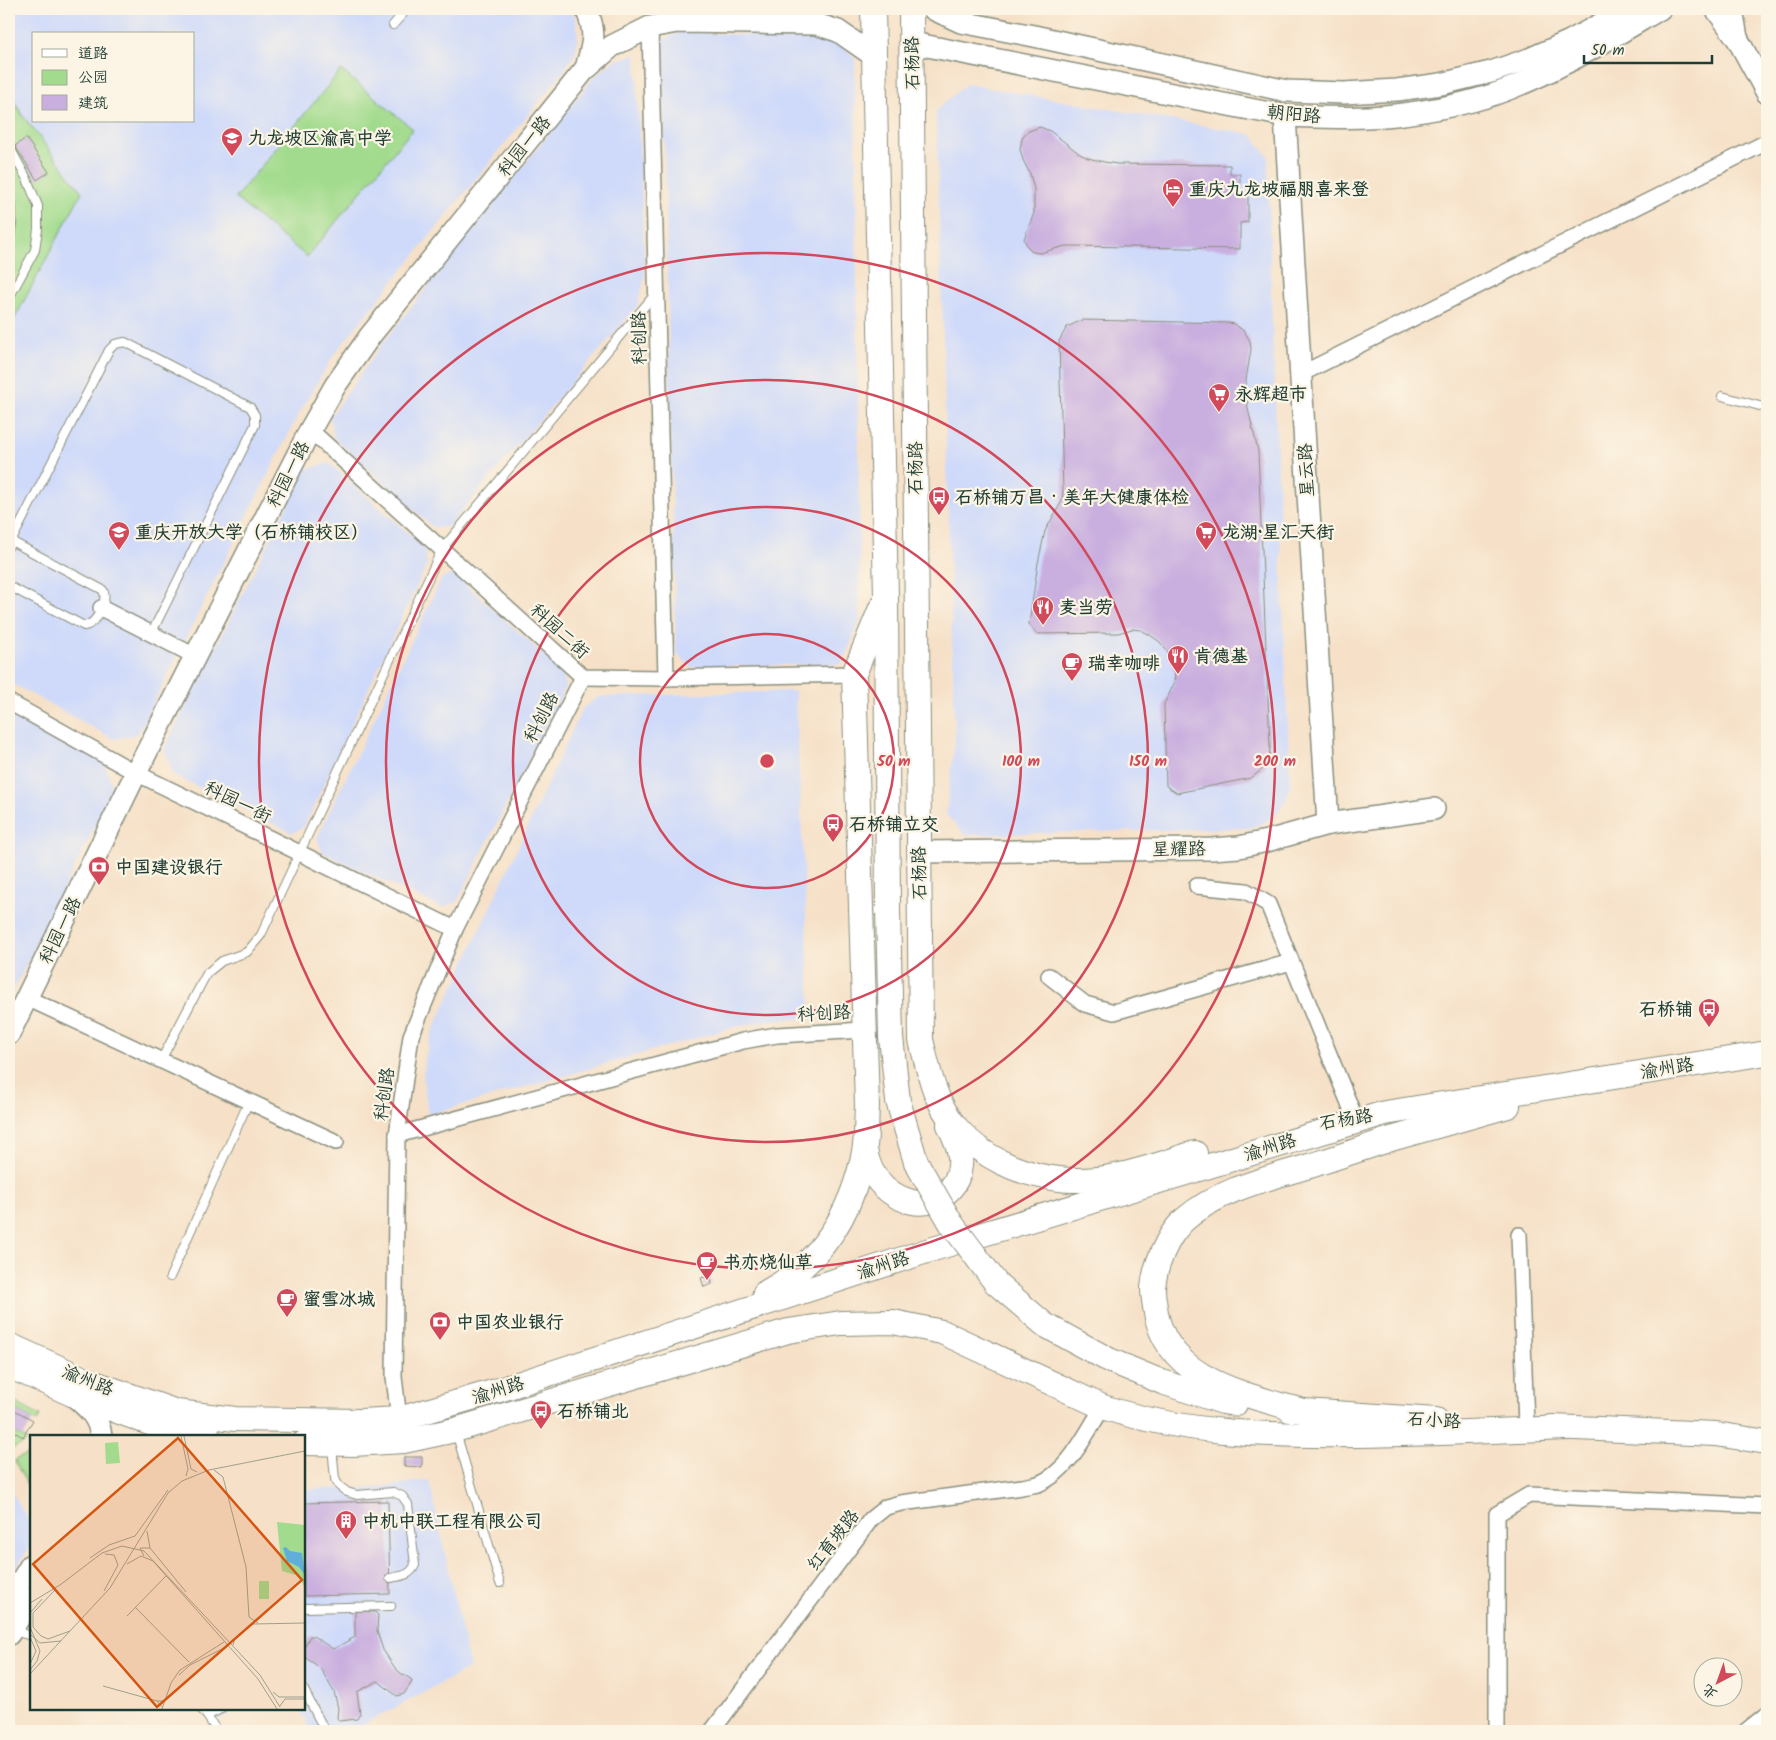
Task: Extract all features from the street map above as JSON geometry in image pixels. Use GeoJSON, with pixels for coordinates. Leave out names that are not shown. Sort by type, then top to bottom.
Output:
{"type":"FeatureCollection","features":[{"type":"Feature","properties":{"kind":"main road","name":"石杨路"},"geometry":{"type":"LineString","coordinates":[[874,9],[886,596],[890,1037],[898,1101],[916,1162],[951,1223],[996,1283],[1045,1325],[1109,1360]]}},
{"type":"Feature","properties":{"kind":"main road","name":"石杨路"},"geometry":{"type":"LineString","coordinates":[[911,9],[921,1040],[928,1072],[938,1100],[952,1122],[972,1144],[993,1158],[1019,1170],[1068,1181],[1115,1176],[1275,1130],[1385,1113]]}},
{"type":"Feature","properties":{"kind":"main road"},"geometry":{"type":"LineString","coordinates":[[722,1317],[785,1283],[819,1252],[842,1219],[856,1184],[865,1150],[867,1106],[854,674],[886,596]]}},
{"type":"Feature","properties":{"kind":"main road","name":"渝州路"},"geometry":{"type":"LineString","coordinates":[[9,1345],[86,1380],[177,1412],[235,1419],[361,1421],[399,1419],[496,1391],[930,1250],[1385,1113],[1764,1054]]}},
{"type":"Feature","properties":{"kind":"main road"},"geometry":{"type":"LineString","coordinates":[[1306,1412],[1232,1391],[1204,1378],[1181,1359],[1165,1338],[1156,1315],[1153,1289],[1158,1266],[1168,1242],[1183,1221],[1205,1204],[1252,1183],[1390,1139],[1616,1076]]}},
{"type":"Feature","properties":{"kind":"main road"},"geometry":{"type":"LineString","coordinates":[[865,1150],[873,1174],[886,1188],[897,1196],[921,1204],[932,1202],[944,1195],[958,1175],[960,1152],[938,1100]]}},
{"type":"Feature","properties":{"kind":"main road","name":"渝州路"},"geometry":{"type":"LineString","coordinates":[[305,1442],[353,1444],[404,1441],[455,1430],[788,1331],[841,1323],[893,1322],[942,1332],[1103,1407],[1179,1426],[1219,1431],[1307,1436],[1426,1434],[1567,1428]]}},
{"type":"Feature","properties":{"kind":"main road","name":"石小路"},"geometry":{"type":"LineString","coordinates":[[1109,1360],[1162,1382],[1223,1402],[1306,1412],[1567,1428],[1716,1434],[1767,1442]]}},
{"type":"Feature","properties":{"kind":"main road","name":"渝州路"},"geometry":{"type":"LineString","coordinates":[[9,1366],[74,1396],[165,1434],[186,1435]]}},
{"type":"Feature","properties":{"kind":"main road"},"geometry":{"type":"LineString","coordinates":[[1716,1434],[1767,1430]]}},
{"type":"Feature","properties":{"kind":"main road"},"geometry":{"type":"LineString","coordinates":[[1716,1434],[1767,1437]]}},
{"type":"Feature","properties":{"kind":"street","name":"科园一路"},"geometry":{"type":"LineString","coordinates":[[9,1034],[136,773],[310,430],[335,386],[370,336],[586,68],[594,42],[590,18],[586,9]]}},
{"type":"Feature","properties":{"kind":"street"},"geometry":{"type":"LineString","coordinates":[[674,9],[728,9]]}},
{"type":"Feature","properties":{"kind":"street"},"geometry":{"type":"LineString","coordinates":[[741,9],[824,9]]}},
{"type":"Feature","properties":{"kind":"street","name":"朝阳路"},"geometry":{"type":"LineString","coordinates":[[933,9],[961,22],[1287,91],[1344,93],[1397,90],[1441,84],[1491,72],[1529,59],[1570,41],[1628,9]]}},
{"type":"Feature","properties":{"kind":"street","name":"朝阳路"},"geometry":{"type":"LineString","coordinates":[[912,43],[1285,116],[1344,118],[1394,115],[1443,108],[1495,94],[1537,77],[1578,56],[1660,9]]}},
{"type":"Feature","properties":{"kind":"street"},"geometry":{"type":"LineString","coordinates":[[1726,15],[1767,92]]}},
{"type":"Feature","properties":{"kind":"street"},"geometry":{"type":"LineString","coordinates":[[586,68],[612,46],[650,27],[677,22],[816,24],[838,31],[874,56]]}},
{"type":"Feature","properties":{"kind":"street","name":"科创路"},"geometry":{"type":"LineString","coordinates":[[650,27],[666,678]]}},
{"type":"Feature","properties":{"kind":"street"},"geometry":{"type":"LineString","coordinates":[[1026,64],[1018,57],[1017,47],[1022,38],[1034,36]]}},
{"type":"Feature","properties":{"kind":"street","name":"星云路"},"geometry":{"type":"LineString","coordinates":[[1285,116],[1328,824]]}},
{"type":"Feature","properties":{"kind":"street"},"geometry":{"type":"LineString","coordinates":[[1301,374],[1767,142]]}},
{"type":"Feature","properties":{"kind":"street","name":"科园二街"},"geometry":{"type":"LineString","coordinates":[[310,430],[583,677],[666,678],[854,674]]}},
{"type":"Feature","properties":{"kind":"street"},"geometry":{"type":"LineString","coordinates":[[101,608],[196,657]]}},
{"type":"Feature","properties":{"kind":"street","name":"科创路"},"geometry":{"type":"LineString","coordinates":[[583,677],[455,929],[411,1036],[397,1135],[743,1041],[777,1035],[864,1030]]}},
{"type":"Feature","properties":{"kind":"street","name":"科园一街"},"geometry":{"type":"LineString","coordinates":[[9,702],[136,773],[455,929]]}},
{"type":"Feature","properties":{"kind":"street","name":"星耀路"},"geometry":{"type":"LineString","coordinates":[[919,852],[1211,849],[1239,847],[1328,824],[1434,809]]}},
{"type":"Feature","properties":{"kind":"street"},"geometry":{"type":"LineString","coordinates":[[1197,886],[1246,891],[1268,904],[1354,1118]]}},
{"type":"Feature","properties":{"kind":"street"},"geometry":{"type":"LineString","coordinates":[[1049,976],[1084,1004],[1114,1012],[1291,962]]}},
{"type":"Feature","properties":{"kind":"street"},"geometry":{"type":"LineString","coordinates":[[27,998],[336,1142]]}},
{"type":"Feature","properties":{"kind":"street"},"geometry":{"type":"LineString","coordinates":[[397,1135],[394,1377],[399,1419]]}},
{"type":"Feature","properties":{"kind":"street"},"geometry":{"type":"LineString","coordinates":[[1519,1235],[1526,1425]]}},
{"type":"Feature","properties":{"kind":"street"},"geometry":{"type":"LineString","coordinates":[[74,1396],[92,1411],[98,1423],[101,1435]]}},
{"type":"Feature","properties":{"kind":"street","name":"红育坡路"},"geometry":{"type":"LineString","coordinates":[[712,1731],[871,1519],[886,1507],[901,1503],[1022,1487],[1038,1483],[1053,1475],[1067,1462],[1103,1407]]}},
{"type":"Feature","properties":{"kind":"street"},"geometry":{"type":"LineString","coordinates":[[1497,1731],[1497,1514],[1529,1495],[1767,1506]]}},
{"type":"Feature","properties":{"kind":"street"},"geometry":{"type":"LineString","coordinates":[[17,1633],[20,1592],[30,1567]]}},
{"type":"Feature","properties":{"kind":"street"},"geometry":{"type":"LineString","coordinates":[[1746,1731],[1767,1714]]}},
{"type":"Feature","properties":{"kind":"lane"},"geometry":{"type":"LineString","coordinates":[[393,25],[407,9]]}},
{"type":"Feature","properties":{"kind":"lane"},"geometry":{"type":"LineString","coordinates":[[9,146],[27,179],[38,206],[38,229],[35,250],[9,298]]}},
{"type":"Feature","properties":{"kind":"lane"},"geometry":{"type":"LineString","coordinates":[[161,1060],[207,973],[222,961],[247,952],[261,935],[442,550],[657,292]]}},
{"type":"Feature","properties":{"kind":"lane"},"geometry":{"type":"LineString","coordinates":[[9,586],[84,626],[90,626],[94,622],[106,599],[106,594],[103,590],[10,543],[109,350],[115,344],[125,342],[250,407],[255,415],[256,425],[152,634]]}},
{"type":"Feature","properties":{"kind":"lane"},"geometry":{"type":"LineString","coordinates":[[1722,396],[1767,408]]}},
{"type":"Feature","properties":{"kind":"lane"},"geometry":{"type":"LineString","coordinates":[[170,1278],[249,1102]]}},
{"type":"Feature","properties":{"kind":"lane"},"geometry":{"type":"LineString","coordinates":[[455,1430],[500,1583]]}},
{"type":"Feature","properties":{"kind":"lane"},"geometry":{"type":"LineString","coordinates":[[332,1444],[335,1479],[339,1486],[347,1492],[357,1495],[393,1492],[402,1496],[408,1504],[416,1560],[415,1565],[408,1574],[390,1578]]}},
{"type":"Feature","properties":{"kind":"lane"},"geometry":{"type":"LineString","coordinates":[[305,1608],[391,1606]]}},
{"type":"Feature","properties":{"kind":"lane"},"geometry":{"type":"LineString","coordinates":[[305,1692],[325,1731]]}},
{"type":"Feature","properties":{"kind":"lane"},"geometry":{"type":"LineString","coordinates":[[202,1710],[217,1731]]}},
{"type":"Feature","properties":{"kind":"lane"},"geometry":{"type":"LineString","coordinates":[[208,1716],[219,1710]]}},
{"type":"Feature","properties":{"kind":"shaded area"},"geometry":{"type":"Polygon","coordinates":[[[9,9],[571,9],[576,19],[578,37],[575,54],[564,71],[335,353],[296,419],[138,734],[114,739],[9,682],[9,329],[82,192],[23,116],[9,93],[9,9]]]}},
{"type":"Feature","properties":{"kind":"shaded area"},"geometry":{"type":"Polygon","coordinates":[[[680,32],[837,39],[855,58],[860,621],[842,664],[691,667],[676,653],[662,40],[680,32]]]}},
{"type":"Feature","properties":{"kind":"shaded area"},"geometry":{"type":"Polygon","coordinates":[[[636,54],[645,277],[637,307],[448,527],[434,528],[334,438],[330,417],[382,344],[593,78],[613,61],[636,54]]]}},
{"type":"Feature","properties":{"kind":"shaded area","name":"龙湖·星汇天街"},"geometry":{"type":"Polygon","coordinates":[[[966,84],[1251,134],[1268,156],[1271,298],[1290,784],[1286,800],[1276,814],[1264,823],[1249,828],[965,835],[946,815],[955,740],[936,111],[966,84]]]}},
{"type":"Feature","properties":{"kind":"shaded area"},"geometry":{"type":"Polygon","coordinates":[[[329,463],[424,547],[427,564],[304,827],[292,833],[174,775],[164,749],[306,469],[329,463]]]}},
{"type":"Feature","properties":{"kind":"shaded area"},"geometry":{"type":"Polygon","coordinates":[[[454,574],[562,671],[566,687],[457,902],[442,908],[323,853],[317,838],[442,578],[454,574]]]}},
{"type":"Feature","properties":{"kind":"shaded area"},"geometry":{"type":"Polygon","coordinates":[[[795,691],[811,1018],[772,1020],[739,1026],[428,1115],[423,1078],[426,1054],[432,1033],[582,709],[598,697],[795,691]]]}},
{"type":"Feature","properties":{"kind":"shaded area"},"geometry":{"type":"Polygon","coordinates":[[[9,709],[105,763],[113,790],[9,999],[9,709]]]}},
{"type":"Feature","properties":{"kind":"shaded area","name":"中机中联工程有限公司"},"geometry":{"type":"Polygon","coordinates":[[[429,1480],[470,1668],[351,1731],[311,1731],[300,1710],[305,1710],[305,1489],[374,1488],[429,1480]]]}},
{"type":"Feature","properties":{"kind":"shaded area"},"geometry":{"type":"Polygon","coordinates":[[[9,1487],[30,1523],[30,1547],[9,1579],[9,1487]]]}},
{"type":"Feature","properties":{"kind":"shaded area"},"geometry":{"type":"Polygon","coordinates":[[[209,1710],[238,1710],[216,1721],[209,1710]]]}},
{"type":"Feature","properties":{"kind":"shaded area"},"geometry":{"type":"Polygon","coordinates":[[[613,1728],[633,1731],[557,1731],[613,1728]]]}},
{"type":"Feature","properties":{"kind":"green space"},"geometry":{"type":"Polygon","coordinates":[[[341,70],[413,129],[307,257],[235,198],[341,70]]]}},
{"type":"Feature","properties":{"kind":"green space"},"geometry":{"type":"Polygon","coordinates":[[[9,93],[23,116],[82,192],[9,329],[9,93]]]}},
{"type":"Feature","properties":{"kind":"green space"},"geometry":{"type":"Polygon","coordinates":[[[9,1399],[40,1416],[37,1422],[9,1407],[9,1399]]]}},
{"type":"Feature","properties":{"kind":"green space"},"geometry":{"type":"Polygon","coordinates":[[[9,1429],[27,1440],[25,1443],[9,1450],[9,1429]]]}},
{"type":"Feature","properties":{"kind":"green space"},"geometry":{"type":"Polygon","coordinates":[[[30,1453],[30,1490],[15,1462],[16,1459],[30,1453]]]}},
{"type":"Feature","properties":{"kind":"building"},"geometry":{"type":"Polygon","coordinates":[[[1040,127],[1050,131],[1080,154],[1104,162],[1117,164],[1230,165],[1230,174],[1240,174],[1240,193],[1248,193],[1248,222],[1240,223],[1240,249],[1065,246],[1040,253],[1033,252],[1027,246],[1024,239],[1034,213],[1034,189],[1020,149],[1025,134],[1040,127]]]}},
{"type":"Feature","properties":{"kind":"building"},"geometry":{"type":"Polygon","coordinates":[[[26,138],[49,172],[37,180],[15,146],[26,138]]]}},
{"type":"Feature","properties":{"kind":"building"},"geometry":{"type":"Polygon","coordinates":[[[9,191],[16,203],[17,221],[12,252],[9,258],[9,191]]]}},
{"type":"Feature","properties":{"kind":"building"},"geometry":{"type":"Polygon","coordinates":[[[9,260],[14,263],[9,271],[9,260]]]}},
{"type":"Feature","properties":{"kind":"building","name":"龙湖·星汇天街"},"geometry":{"type":"Polygon","coordinates":[[[1082,320],[1229,323],[1244,331],[1250,341],[1251,349],[1246,380],[1248,409],[1258,451],[1270,747],[1269,758],[1264,768],[1251,778],[1177,793],[1166,786],[1164,704],[1174,684],[1175,673],[1169,654],[1160,642],[1150,635],[1141,630],[1132,629],[1118,633],[1036,634],[1029,624],[1045,531],[1062,501],[1063,492],[1059,341],[1067,327],[1082,320]]]}},
{"type":"Feature","properties":{"kind":"building","name":"书亦烧仙草"},"geometry":{"type":"Polygon","coordinates":[[[710,1276],[712,1284],[704,1287],[701,1278],[710,1276]]]}},
{"type":"Feature","properties":{"kind":"building"},"geometry":{"type":"Polygon","coordinates":[[[9,1407],[33,1420],[23,1437],[9,1429],[9,1407]]]}},
{"type":"Feature","properties":{"kind":"building"},"geometry":{"type":"Polygon","coordinates":[[[404,1457],[422,1457],[422,1467],[404,1466],[404,1457]]]}},
{"type":"Feature","properties":{"kind":"building","name":"中机中联工程有限公司"},"geometry":{"type":"Polygon","coordinates":[[[388,1501],[390,1594],[305,1596],[305,1503],[388,1501]]]}},
{"type":"Feature","properties":{"kind":"building"},"geometry":{"type":"Polygon","coordinates":[[[357,1611],[375,1612],[378,1615],[377,1631],[383,1650],[395,1668],[411,1679],[412,1682],[404,1694],[397,1696],[378,1681],[357,1692],[360,1714],[357,1719],[339,1721],[334,1692],[322,1671],[305,1658],[305,1645],[310,1636],[313,1636],[333,1649],[355,1637],[355,1613],[357,1611]]]}},
{"type":"Feature","properties":{"kind":"place","name":"九龙坡区渝高中学"},"geometry":{"type":"Point","coordinates":[232,157]}},
{"type":"Feature","properties":{"kind":"place","name":"重庆九龙坡福朋喜来登"},"geometry":{"type":"Point","coordinates":[1173,208]}},
{"type":"Feature","properties":{"kind":"place","name":"永辉超市"},"geometry":{"type":"Point","coordinates":[1219,413]}},
{"type":"Feature","properties":{"kind":"place","name":"石桥铺万昌‧美年大健康体检"},"geometry":{"type":"Point","coordinates":[939,516]}},
{"type":"Feature","properties":{"kind":"place","name":"重庆开放大学（石桥铺校区）"},"geometry":{"type":"Point","coordinates":[119,551]}},
{"type":"Feature","properties":{"kind":"place","name":"龙湖·星汇天街"},"geometry":{"type":"Point","coordinates":[1206,551]}},
{"type":"Feature","properties":{"kind":"place","name":"麦当劳"},"geometry":{"type":"Point","coordinates":[1043,626]}},
{"type":"Feature","properties":{"kind":"place","name":"肯德基"},"geometry":{"type":"Point","coordinates":[1178,675]}},
{"type":"Feature","properties":{"kind":"place","name":"瑞幸咖啡"},"geometry":{"type":"Point","coordinates":[1072,682]}},
{"type":"Feature","properties":{"kind":"place","name":"石桥铺立交"},"geometry":{"type":"Point","coordinates":[833,843]}},
{"type":"Feature","properties":{"kind":"place","name":"中国建设银行"},"geometry":{"type":"Point","coordinates":[99,886]}},
{"type":"Feature","properties":{"kind":"place","name":"石桥铺"},"geometry":{"type":"Point","coordinates":[1709,1028]}},
{"type":"Feature","properties":{"kind":"place","name":"书亦烧仙草"},"geometry":{"type":"Point","coordinates":[707,1281]}},
{"type":"Feature","properties":{"kind":"place","name":"蜜雪冰城"},"geometry":{"type":"Point","coordinates":[287,1318]}},
{"type":"Feature","properties":{"kind":"place","name":"中国农业银行"},"geometry":{"type":"Point","coordinates":[440,1341]}},
{"type":"Feature","properties":{"kind":"place","name":"石桥铺北"},"geometry":{"type":"Point","coordinates":[541,1430]}},
{"type":"Feature","properties":{"kind":"place","name":"中机中联工程有限公司"},"geometry":{"type":"Point","coordinates":[346,1540]}}]}
